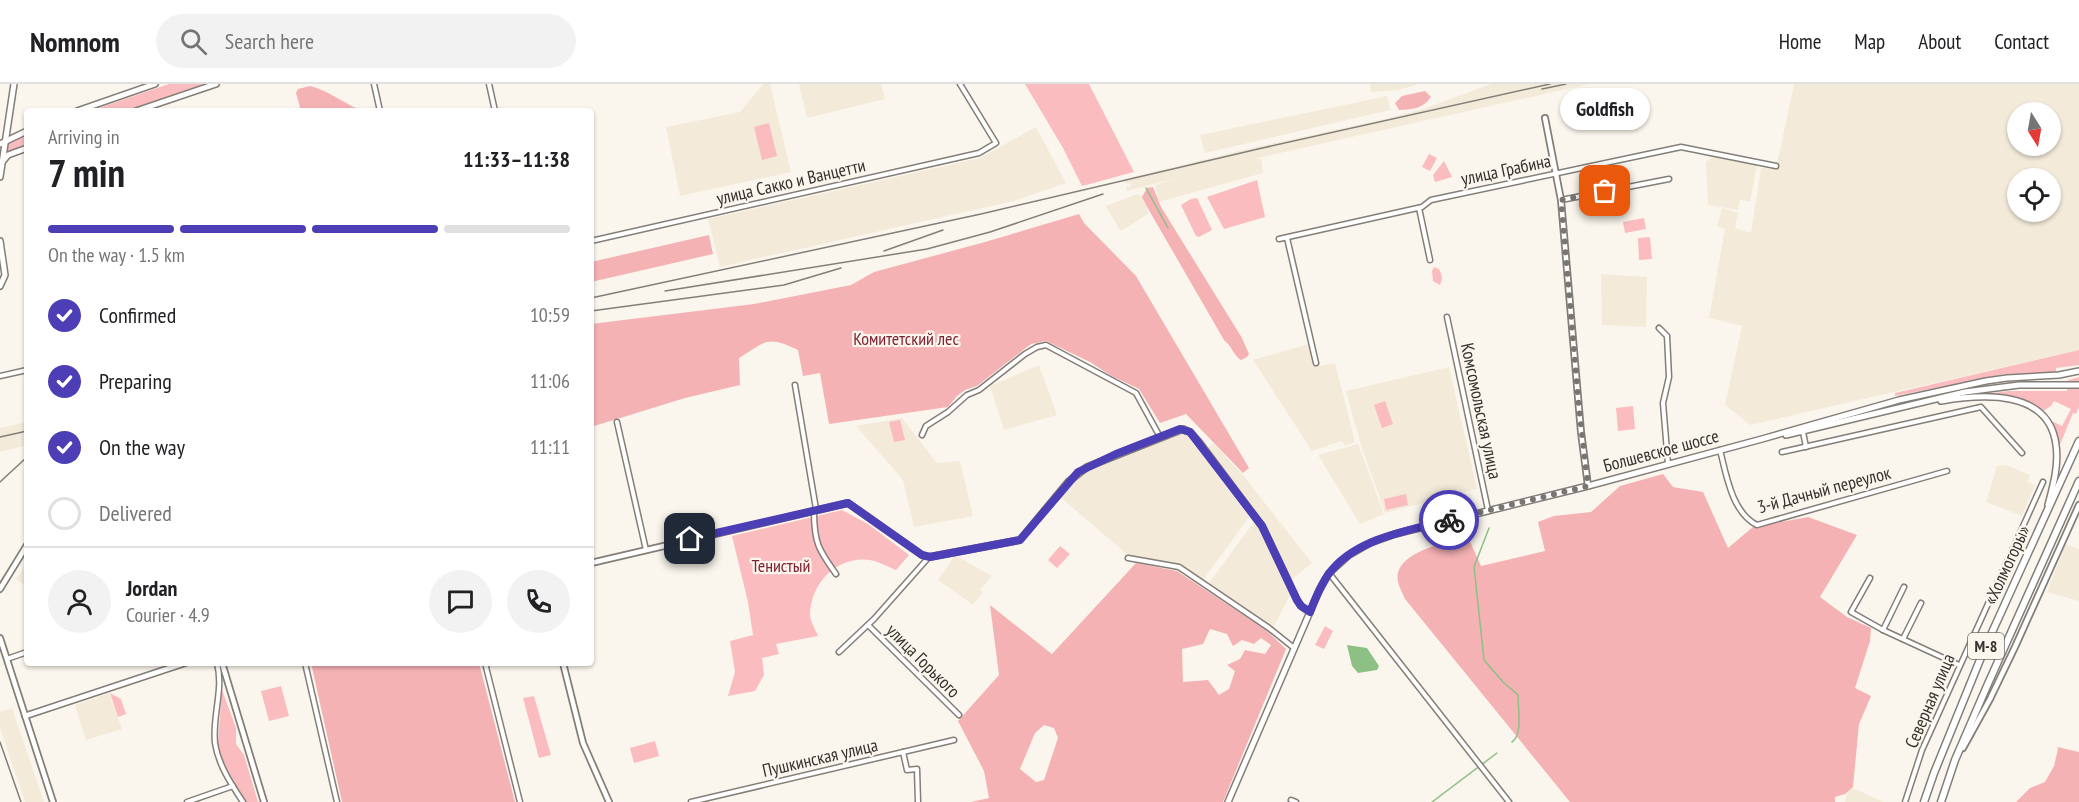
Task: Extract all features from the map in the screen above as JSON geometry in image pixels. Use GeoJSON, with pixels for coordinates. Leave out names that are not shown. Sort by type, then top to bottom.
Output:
{"type":"FeatureCollection","features":[{"type":"Feature","properties":{"kind":"highway","name":"«Холмогоры»"},"geometry":{"type":"LineString","coordinates":[[1923,802],[1984,650],[2079,441]]}},
{"type":"Feature","properties":{"kind":"highway","name":"«Холмогоры»"},"geometry":{"type":"LineString","coordinates":[[1941,802],[1955,760],[2079,481]]}},
{"type":"Feature","properties":{"kind":"main road"},"geometry":{"type":"LineString","coordinates":[[0,177],[2,143],[14,84]]}},
{"type":"Feature","properties":{"kind":"main road"},"geometry":{"type":"LineString","coordinates":[[86,108],[155,84]]}},
{"type":"Feature","properties":{"kind":"main road"},"geometry":{"type":"LineString","coordinates":[[145,108],[216,84]]}},
{"type":"Feature","properties":{"kind":"main road"},"geometry":{"type":"LineString","coordinates":[[2,143],[24,132]]}},
{"type":"Feature","properties":{"kind":"main road"},"geometry":{"type":"LineString","coordinates":[[2,162],[8,155],[24,149]]}},
{"type":"Feature","properties":{"kind":"main road"},"geometry":{"type":"LineString","coordinates":[[0,241],[5,273],[1,284]]}},
{"type":"Feature","properties":{"kind":"main road"},"geometry":{"type":"LineString","coordinates":[[0,268],[1,284]]}},
{"type":"Feature","properties":{"kind":"main road","name":"Болшевское шоссе"},"geometry":{"type":"LineString","coordinates":[[1228,802],[1329,573],[1349,555],[1370,543],[1395,534],[1588,486],[1762,439],[1855,411],[1942,390],[2007,378],[2059,375],[2079,371]]}},
{"type":"Feature","properties":{"kind":"main road"},"geometry":{"type":"LineString","coordinates":[[1762,439],[1803,432],[1940,397],[1992,388],[2079,385]]}},
{"type":"Feature","properties":{"kind":"main road"},"geometry":{"type":"LineString","coordinates":[[1910,405],[1949,399],[1989,397],[2020,401],[2036,410],[2050,425],[2057,448],[2053,484],[2043,522]]}},
{"type":"Feature","properties":{"kind":"street"},"geometry":{"type":"LineString","coordinates":[[374,84],[380,108]]}},
{"type":"Feature","properties":{"kind":"street"},"geometry":{"type":"LineString","coordinates":[[489,84],[494,108]]}},
{"type":"Feature","properties":{"kind":"street","name":"улица Сакко и Ванцетти"},"geometry":{"type":"LineString","coordinates":[[594,240],[979,153],[996,143],[960,84]]}},
{"type":"Feature","properties":{"kind":"street"},"geometry":{"type":"LineString","coordinates":[[1545,118],[1561,200],[1588,486]]}},
{"type":"Feature","properties":{"kind":"street","name":"улица Грабина"},"geometry":{"type":"LineString","coordinates":[[1279,239],[1419,208],[1431,200],[1681,147],[1776,166]]}},
{"type":"Feature","properties":{"kind":"street"},"geometry":{"type":"LineString","coordinates":[[1561,200],[1669,179]]}},
{"type":"Feature","properties":{"kind":"street"},"geometry":{"type":"LineString","coordinates":[[1419,208],[1430,260]]}},
{"type":"Feature","properties":{"kind":"street"},"geometry":{"type":"LineString","coordinates":[[1287,238],[1316,363]]}},
{"type":"Feature","properties":{"kind":"street","name":"Комсомольская улица"},"geometry":{"type":"LineString","coordinates":[[1446,317],[1488,510]]}},
{"type":"Feature","properties":{"kind":"street"},"geometry":{"type":"LineString","coordinates":[[1659,328],[1667,336],[1669,377],[1663,402],[1668,464]]}},
{"type":"Feature","properties":{"kind":"street"},"geometry":{"type":"LineString","coordinates":[[922,435],[928,423],[948,412],[967,395],[979,390],[1037,346],[1047,345],[1136,393],[1160,437]]}},
{"type":"Feature","properties":{"kind":"street"},"geometry":{"type":"LineString","coordinates":[[0,376],[24,370]]}},
{"type":"Feature","properties":{"kind":"street"},"geometry":{"type":"LineString","coordinates":[[795,385],[815,510],[814,531],[818,549],[836,574]]}},
{"type":"Feature","properties":{"kind":"street"},"geometry":{"type":"LineString","coordinates":[[1782,452],[1981,407],[2022,453]]}},
{"type":"Feature","properties":{"kind":"street"},"geometry":{"type":"LineString","coordinates":[[617,422],[646,550]]}},
{"type":"Feature","properties":{"kind":"street"},"geometry":{"type":"LineString","coordinates":[[594,561],[845,503],[922,555],[930,557],[1020,540],[1078,472],[1116,454],[1180,429],[1190,432],[1262,526],[1297,600],[1310,612]]}},
{"type":"Feature","properties":{"kind":"street"},"geometry":{"type":"LineString","coordinates":[[1803,432],[1806,447]]}},
{"type":"Feature","properties":{"kind":"street","name":"3-й Дачный переулок"},"geometry":{"type":"LineString","coordinates":[[1720,450],[1729,486],[1737,504],[1751,522],[1757,525],[1947,471]]}},
{"type":"Feature","properties":{"kind":"street","name":"Северная улица"},"geometry":{"type":"LineString","coordinates":[[1905,802],[1922,750],[2043,482]]}},
{"type":"Feature","properties":{"kind":"street"},"geometry":{"type":"LineString","coordinates":[[1955,760],[1995,689],[2079,505]]}},
{"type":"Feature","properties":{"kind":"street"},"geometry":{"type":"LineString","coordinates":[[0,589],[24,550]]}},
{"type":"Feature","properties":{"kind":"street"},"geometry":{"type":"LineString","coordinates":[[839,652],[868,625],[930,557]]}},
{"type":"Feature","properties":{"kind":"street"},"geometry":{"type":"LineString","coordinates":[[1128,558],[1179,567],[1269,628],[1294,648]]}},
{"type":"Feature","properties":{"kind":"street"},"geometry":{"type":"LineString","coordinates":[[1329,573],[1509,802]]}},
{"type":"Feature","properties":{"kind":"street"},"geometry":{"type":"LineString","coordinates":[[1870,578],[1851,612],[1883,630],[1959,665]]}},
{"type":"Feature","properties":{"kind":"street"},"geometry":{"type":"LineString","coordinates":[[1883,630],[1904,586]]}},
{"type":"Feature","properties":{"kind":"street"},"geometry":{"type":"LineString","coordinates":[[1903,639],[1921,603]]}},
{"type":"Feature","properties":{"kind":"street","name":"улица Горького"},"geometry":{"type":"LineString","coordinates":[[868,625],[959,715]]}},
{"type":"Feature","properties":{"kind":"street"},"geometry":{"type":"LineString","coordinates":[[0,638],[53,802]]}},
{"type":"Feature","properties":{"kind":"street"},"geometry":{"type":"LineString","coordinates":[[6,659],[24,653]]}},
{"type":"Feature","properties":{"kind":"street"},"geometry":{"type":"LineString","coordinates":[[25,716],[176,666]]}},
{"type":"Feature","properties":{"kind":"street"},"geometry":{"type":"LineString","coordinates":[[217,666],[220,684],[215,740],[220,762],[243,802]]}},
{"type":"Feature","properties":{"kind":"street"},"geometry":{"type":"LineString","coordinates":[[223,666],[264,802]]}},
{"type":"Feature","properties":{"kind":"street"},"geometry":{"type":"LineString","coordinates":[[306,666],[337,802]]}},
{"type":"Feature","properties":{"kind":"street"},"geometry":{"type":"LineString","coordinates":[[486,666],[520,802]]}},
{"type":"Feature","properties":{"kind":"street"},"geometry":{"type":"LineString","coordinates":[[564,666],[583,743],[609,802]]}},
{"type":"Feature","properties":{"kind":"street"},"geometry":{"type":"LineString","coordinates":[[220,684],[227,682]]}},
{"type":"Feature","properties":{"kind":"street","name":"Пушкинская улица"},"geometry":{"type":"LineString","coordinates":[[691,802],[954,740]]}},
{"type":"Feature","properties":{"kind":"street"},"geometry":{"type":"LineString","coordinates":[[903,752],[907,770],[917,769],[918,802]]}},
{"type":"Feature","properties":{"kind":"street"},"geometry":{"type":"LineString","coordinates":[[187,802],[233,786]]}},
{"type":"Feature","properties":{"kind":"street"},"geometry":{"type":"LineString","coordinates":[[1291,800],[1296,802]]}},
{"type":"Feature","properties":{"kind":"shaded area"},"geometry":{"type":"Polygon","coordinates":[[[763,84],[770,84],[791,172],[680,196],[666,127],[740,112],[763,84]]]}},
{"type":"Feature","properties":{"kind":"shaded area"},"geometry":{"type":"Polygon","coordinates":[[[799,84],[881,84],[885,99],[807,118],[799,84]]]}},
{"type":"Feature","properties":{"kind":"shaded area"},"geometry":{"type":"Polygon","coordinates":[[[1370,84],[1416,85],[1398,90],[1371,92],[1370,84]]]}},
{"type":"Feature","properties":{"kind":"shaded area"},"geometry":{"type":"Polygon","coordinates":[[[1491,84],[1589,84],[1253,159],[1261,159],[1263,173],[1159,202],[1155,185],[1177,178],[1127,191],[1126,187],[1131,186],[1130,183],[1125,184],[1124,179],[1423,109],[1491,84]]]}},
{"type":"Feature","properties":{"kind":"shaded area"},"geometry":{"type":"Polygon","coordinates":[[[1794,84],[2079,84],[2079,350],[1750,425],[1725,405],[1742,326],[1709,318],[1725,229],[1717,226],[1722,208],[1738,213],[1735,228],[1751,233],[1761,168],[1776,169],[1794,84]]]}},
{"type":"Feature","properties":{"kind":"shaded area"},"geometry":{"type":"Polygon","coordinates":[[[1387,96],[1390,110],[1205,153],[1200,135],[1387,96]]]}},
{"type":"Feature","properties":{"kind":"shaded area"},"geometry":{"type":"Polygon","coordinates":[[[1036,127],[1066,183],[1014,201],[720,267],[708,219],[980,158],[1036,127]]]}},
{"type":"Feature","properties":{"kind":"shaded area"},"geometry":{"type":"Polygon","coordinates":[[[1714,156],[1757,165],[1750,202],[1740,200],[1738,210],[1708,205],[1706,162],[1714,156]]]}},
{"type":"Feature","properties":{"kind":"shaded area"},"geometry":{"type":"Polygon","coordinates":[[[1138,194],[1146,198],[1148,214],[1121,231],[1105,206],[1138,194]]]}},
{"type":"Feature","properties":{"kind":"shaded area"},"geometry":{"type":"Polygon","coordinates":[[[1601,274],[1647,277],[1646,327],[1602,325],[1601,274]]]}},
{"type":"Feature","properties":{"kind":"shaded area"},"geometry":{"type":"Polygon","coordinates":[[[1309,344],[1319,366],[1335,363],[1355,442],[1345,446],[1342,441],[1312,451],[1253,360],[1309,344]]]}},
{"type":"Feature","properties":{"kind":"shaded area"},"geometry":{"type":"Polygon","coordinates":[[[1039,365],[1057,415],[1004,430],[990,386],[1039,365]]]}},
{"type":"Feature","properties":{"kind":"shaded area"},"geometry":{"type":"Polygon","coordinates":[[[1449,367],[1477,489],[1385,513],[1360,442],[1346,391],[1449,367]]]}},
{"type":"Feature","properties":{"kind":"shaded area"},"geometry":{"type":"Polygon","coordinates":[[[902,418],[937,463],[960,461],[973,516],[914,527],[903,480],[856,426],[902,418]]]}},
{"type":"Feature","properties":{"kind":"shaded area"},"geometry":{"type":"Polygon","coordinates":[[[24,423],[24,446],[0,452],[0,428],[24,423]]]}},
{"type":"Feature","properties":{"kind":"shaded area"},"geometry":{"type":"Polygon","coordinates":[[[1179,432],[1184,433],[1190,439],[1249,517],[1203,580],[1180,564],[1128,555],[1059,496],[1087,469],[1179,432]]]}},
{"type":"Feature","properties":{"kind":"shaded area"},"geometry":{"type":"Polygon","coordinates":[[[1213,443],[1242,474],[1312,563],[1291,580],[1264,523],[1208,448],[1213,443]]]}},
{"type":"Feature","properties":{"kind":"shaded area"},"geometry":{"type":"Polygon","coordinates":[[[1358,444],[1384,514],[1360,524],[1318,455],[1358,444]]]}},
{"type":"Feature","properties":{"kind":"shaded area"},"geometry":{"type":"Polygon","coordinates":[[[2006,465],[2030,475],[2027,482],[2035,485],[2022,516],[1986,502],[1997,466],[2006,465]]]}},
{"type":"Feature","properties":{"kind":"shaded area"},"geometry":{"type":"Polygon","coordinates":[[[1254,522],[1264,536],[1290,595],[1273,628],[1208,584],[1254,522]]]}},
{"type":"Feature","properties":{"kind":"shaded area"},"geometry":{"type":"Polygon","coordinates":[[[2066,544],[2079,549],[2079,601],[2047,592],[2066,544]]]}},
{"type":"Feature","properties":{"kind":"shaded area"},"geometry":{"type":"Polygon","coordinates":[[[955,555],[992,576],[980,590],[983,592],[973,605],[938,580],[955,555]]]}},
{"type":"Feature","properties":{"kind":"shaded area"},"geometry":{"type":"Polygon","coordinates":[[[24,567],[24,585],[16,579],[24,567]]]}},
{"type":"Feature","properties":{"kind":"shaded area"},"geometry":{"type":"Polygon","coordinates":[[[1347,645],[1367,648],[1379,666],[1377,670],[1358,673],[1352,666],[1347,645]]]}},
{"type":"Feature","properties":{"kind":"shaded area"},"geometry":{"type":"Polygon","coordinates":[[[109,693],[122,729],[86,740],[75,705],[109,693]]]}},
{"type":"Feature","properties":{"kind":"shaded area"},"geometry":{"type":"Polygon","coordinates":[[[12,708],[44,802],[25,802],[0,728],[0,712],[12,708]]]}},
{"type":"Feature","properties":{"kind":"shaded area"},"geometry":{"type":"Polygon","coordinates":[[[1848,788],[1855,789],[1884,802],[1845,802],[1848,788]]]}},
{"type":"Feature","properties":{"kind":"green space"},"geometry":{"type":"Polygon","coordinates":[[[169,84],[211,84],[140,108],[99,108],[169,84]]]}},
{"type":"Feature","properties":{"kind":"green space"},"geometry":{"type":"Polygon","coordinates":[[[1025,84],[1089,84],[1134,172],[1082,186],[1063,148],[1025,84]]]}},
{"type":"Feature","properties":{"kind":"green space"},"geometry":{"type":"Polygon","coordinates":[[[310,86],[317,88],[356,108],[300,108],[296,93],[298,89],[310,86]]]}},
{"type":"Feature","properties":{"kind":"green space"},"geometry":{"type":"Polygon","coordinates":[[[1425,91],[1431,97],[1417,108],[1399,110],[1395,103],[1402,96],[1425,91]]]}},
{"type":"Feature","properties":{"kind":"green space"},"geometry":{"type":"Polygon","coordinates":[[[769,123],[777,156],[762,160],[754,127],[769,123]]]}},
{"type":"Feature","properties":{"kind":"green space"},"geometry":{"type":"Polygon","coordinates":[[[24,136],[24,147],[7,152],[8,144],[24,136]]]}},
{"type":"Feature","properties":{"kind":"green space"},"geometry":{"type":"Polygon","coordinates":[[[1429,154],[1437,158],[1430,171],[1422,167],[1429,154]]]}},
{"type":"Feature","properties":{"kind":"green space"},"geometry":{"type":"Polygon","coordinates":[[[1444,161],[1452,177],[1435,182],[1433,175],[1444,161]]]}},
{"type":"Feature","properties":{"kind":"green space"},"geometry":{"type":"Polygon","coordinates":[[[1257,180],[1265,217],[1224,229],[1207,197],[1257,180]]]}},
{"type":"Feature","properties":{"kind":"green space"},"geometry":{"type":"Polygon","coordinates":[[[1153,187],[1161,207],[1242,338],[1249,354],[1247,357],[1241,360],[1224,340],[1150,212],[1142,197],[1147,188],[1153,187]]]}},
{"type":"Feature","properties":{"kind":"green space"},"geometry":{"type":"Polygon","coordinates":[[[1197,198],[1212,230],[1199,237],[1196,236],[1181,205],[1197,198]]]}},
{"type":"Feature","properties":{"kind":"green space","name":"Комитетский лес"},"geometry":{"type":"Polygon","coordinates":[[[1079,214],[1084,223],[1136,276],[1249,468],[1243,473],[1186,414],[1160,423],[1139,389],[1046,341],[1031,344],[977,386],[957,396],[948,407],[829,424],[820,373],[803,376],[798,350],[773,341],[767,342],[739,358],[740,385],[685,398],[594,426],[594,324],[754,304],[851,285],[874,272],[1079,214]]]}},
{"type":"Feature","properties":{"kind":"green space"},"geometry":{"type":"Polygon","coordinates":[[[1644,218],[1646,229],[1625,233],[1623,222],[1644,218]]]}},
{"type":"Feature","properties":{"kind":"green space"},"geometry":{"type":"Polygon","coordinates":[[[709,235],[713,254],[594,281],[594,261],[709,235]]]}},
{"type":"Feature","properties":{"kind":"green space"},"geometry":{"type":"Polygon","coordinates":[[[1650,237],[1652,259],[1639,260],[1638,238],[1650,237]]]}},
{"type":"Feature","properties":{"kind":"green space"},"geometry":{"type":"Polygon","coordinates":[[[1434,267],[1441,273],[1440,285],[1433,281],[1434,267]]]}},
{"type":"Feature","properties":{"kind":"green space"},"geometry":{"type":"Polygon","coordinates":[[[2079,350],[2079,365],[2056,368],[2056,373],[2005,374],[1895,396],[1895,393],[2079,350]]]}},
{"type":"Feature","properties":{"kind":"green space"},"geometry":{"type":"Polygon","coordinates":[[[2079,377],[2079,407],[2076,414],[2073,413],[2059,447],[2056,432],[2050,420],[2062,426],[2071,409],[2054,401],[2043,411],[2016,398],[1987,394],[2009,391],[2067,391],[2068,380],[2079,377]]]}},
{"type":"Feature","properties":{"kind":"green space"},"geometry":{"type":"Polygon","coordinates":[[[1385,401],[1393,424],[1382,428],[1374,405],[1385,401]]]}},
{"type":"Feature","properties":{"kind":"green space"},"geometry":{"type":"Polygon","coordinates":[[[1633,406],[1635,429],[1618,431],[1616,408],[1633,406]]]}},
{"type":"Feature","properties":{"kind":"green space"},"geometry":{"type":"Polygon","coordinates":[[[900,420],[905,440],[894,442],[889,422],[900,420]]]}},
{"type":"Feature","properties":{"kind":"green space"},"geometry":{"type":"Polygon","coordinates":[[[1663,474],[1673,487],[1703,492],[1728,548],[1753,527],[1808,517],[1857,535],[1820,597],[1847,617],[1871,628],[1870,641],[1855,688],[1871,696],[1859,724],[1853,787],[1845,794],[1835,797],[1835,802],[1570,802],[1405,599],[1398,582],[1398,572],[1404,563],[1423,550],[1468,537],[1481,566],[1545,551],[1538,522],[1554,516],[1591,512],[1620,486],[1663,474]]]}},
{"type":"Feature","properties":{"kind":"green space"},"geometry":{"type":"Polygon","coordinates":[[[1406,494],[1408,505],[1386,510],[1384,499],[1406,494]]]}},
{"type":"Feature","properties":{"kind":"green space","name":"Тенистый"},"geometry":{"type":"Polygon","coordinates":[[[842,510],[868,524],[909,555],[896,570],[872,561],[857,560],[846,562],[828,574],[815,592],[810,614],[818,636],[776,644],[779,654],[762,658],[764,675],[755,691],[728,696],[735,672],[730,641],[753,635],[748,602],[732,536],[842,510]]]}},
{"type":"Feature","properties":{"kind":"green space"},"geometry":{"type":"Polygon","coordinates":[[[1060,546],[1070,554],[1057,568],[1048,560],[1060,546]]]}},
{"type":"Feature","properties":{"kind":"green space"},"geometry":{"type":"Polygon","coordinates":[[[1136,563],[1177,571],[1266,630],[1286,649],[1223,802],[971,802],[989,798],[984,771],[958,721],[999,675],[990,605],[1052,654],[1136,563]],[[1210,629],[1203,644],[1182,649],[1183,682],[1208,680],[1219,695],[1229,689],[1235,671],[1227,665],[1240,659],[1245,650],[1265,654],[1271,645],[1261,638],[1254,644],[1242,640],[1233,646],[1227,634],[1210,629]],[[1044,725],[1035,733],[1020,769],[1036,782],[1044,780],[1058,738],[1054,728],[1044,725]]]}},
{"type":"Feature","properties":{"kind":"green space"},"geometry":{"type":"Polygon","coordinates":[[[1325,626],[1333,631],[1324,649],[1315,645],[1325,626]]]}},
{"type":"Feature","properties":{"kind":"green space"},"geometry":{"type":"Polygon","coordinates":[[[312,666],[480,666],[515,802],[342,802],[312,666]]]}},
{"type":"Feature","properties":{"kind":"green space"},"geometry":{"type":"Polygon","coordinates":[[[281,686],[289,716],[269,721],[261,691],[281,686]]]}},
{"type":"Feature","properties":{"kind":"green space"},"geometry":{"type":"Polygon","coordinates":[[[222,690],[236,728],[236,744],[244,755],[258,802],[246,802],[221,760],[218,742],[222,690]]]}},
{"type":"Feature","properties":{"kind":"green space"},"geometry":{"type":"Polygon","coordinates":[[[110,693],[121,699],[126,714],[118,717],[110,693]]]}},
{"type":"Feature","properties":{"kind":"green space"},"geometry":{"type":"Polygon","coordinates":[[[534,696],[551,755],[539,758],[523,698],[534,696]]]}},
{"type":"Feature","properties":{"kind":"green space"},"geometry":{"type":"Polygon","coordinates":[[[655,741],[659,756],[634,763],[630,748],[655,741]]]}},
{"type":"Feature","properties":{"kind":"green space"},"geometry":{"type":"Polygon","coordinates":[[[2057,747],[2079,752],[2079,802],[2016,802],[2030,788],[2045,782],[2054,766],[2057,747]]]}},
{"type":"Feature","properties":{"kind":"waterway"},"geometry":{"type":"LineString","coordinates":[[1146,188],[1168,228]]}},
{"type":"Feature","properties":{"kind":"waterway"},"geometry":{"type":"LineString","coordinates":[[1489,528],[1474,567],[1484,660],[1518,695],[1519,728],[1512,742]]}},
{"type":"Feature","properties":{"kind":"waterway"},"geometry":{"type":"LineString","coordinates":[[1432,802],[1497,753]]}},
{"type":"Feature","properties":{"kind":"railway"},"geometry":{"type":"LineString","coordinates":[[594,297],[981,214],[1550,84]]}},
{"type":"Feature","properties":{"kind":"railway"},"geometry":{"type":"LineString","coordinates":[[1542,89],[1566,84]]}},
{"type":"Feature","properties":{"kind":"railway"},"geometry":{"type":"LineString","coordinates":[[665,291],[927,249],[990,232],[1103,194]]}},
{"type":"Feature","properties":{"kind":"railway"},"geometry":{"type":"LineString","coordinates":[[884,251],[943,230]]}},
{"type":"Feature","properties":{"kind":"railway"},"geometry":{"type":"LineString","coordinates":[[594,311],[784,285],[841,268]]}},
{"type":"Feature","properties":{"kind":"railway"},"geometry":{"type":"LineString","coordinates":[[0,437],[24,432]]}},
{"type":"Feature","properties":{"kind":"railway"},"geometry":{"type":"LineString","coordinates":[[0,482],[24,460]]}},
{"type":"Feature","properties":{"kind":"railway"},"geometry":{"type":"LineString","coordinates":[[0,742],[21,802]]}},
{"type":"Feature","properties":{"kind":"way so far"},"geometry":{"type":"LineString","coordinates":[[1449,520],[1588,486],[1581,432],[1561,200],[1605,191]]}},
{"type":"Feature","properties":{"kind":"place","name":"Goldfish"},"geometry":{"type":"Point","coordinates":[1605,191]}},
{"type":"Feature","properties":{"kind":"route"},"geometry":{"type":"LineString","coordinates":[[690,539],[848,503],[922,555],[930,557],[1020,540],[1078,472],[1116,454],[1180,429],[1190,432],[1245,502],[1269,537],[1297,600],[1310,612],[1329,573],[1358,549],[1395,534],[1449,520]]}}]}
